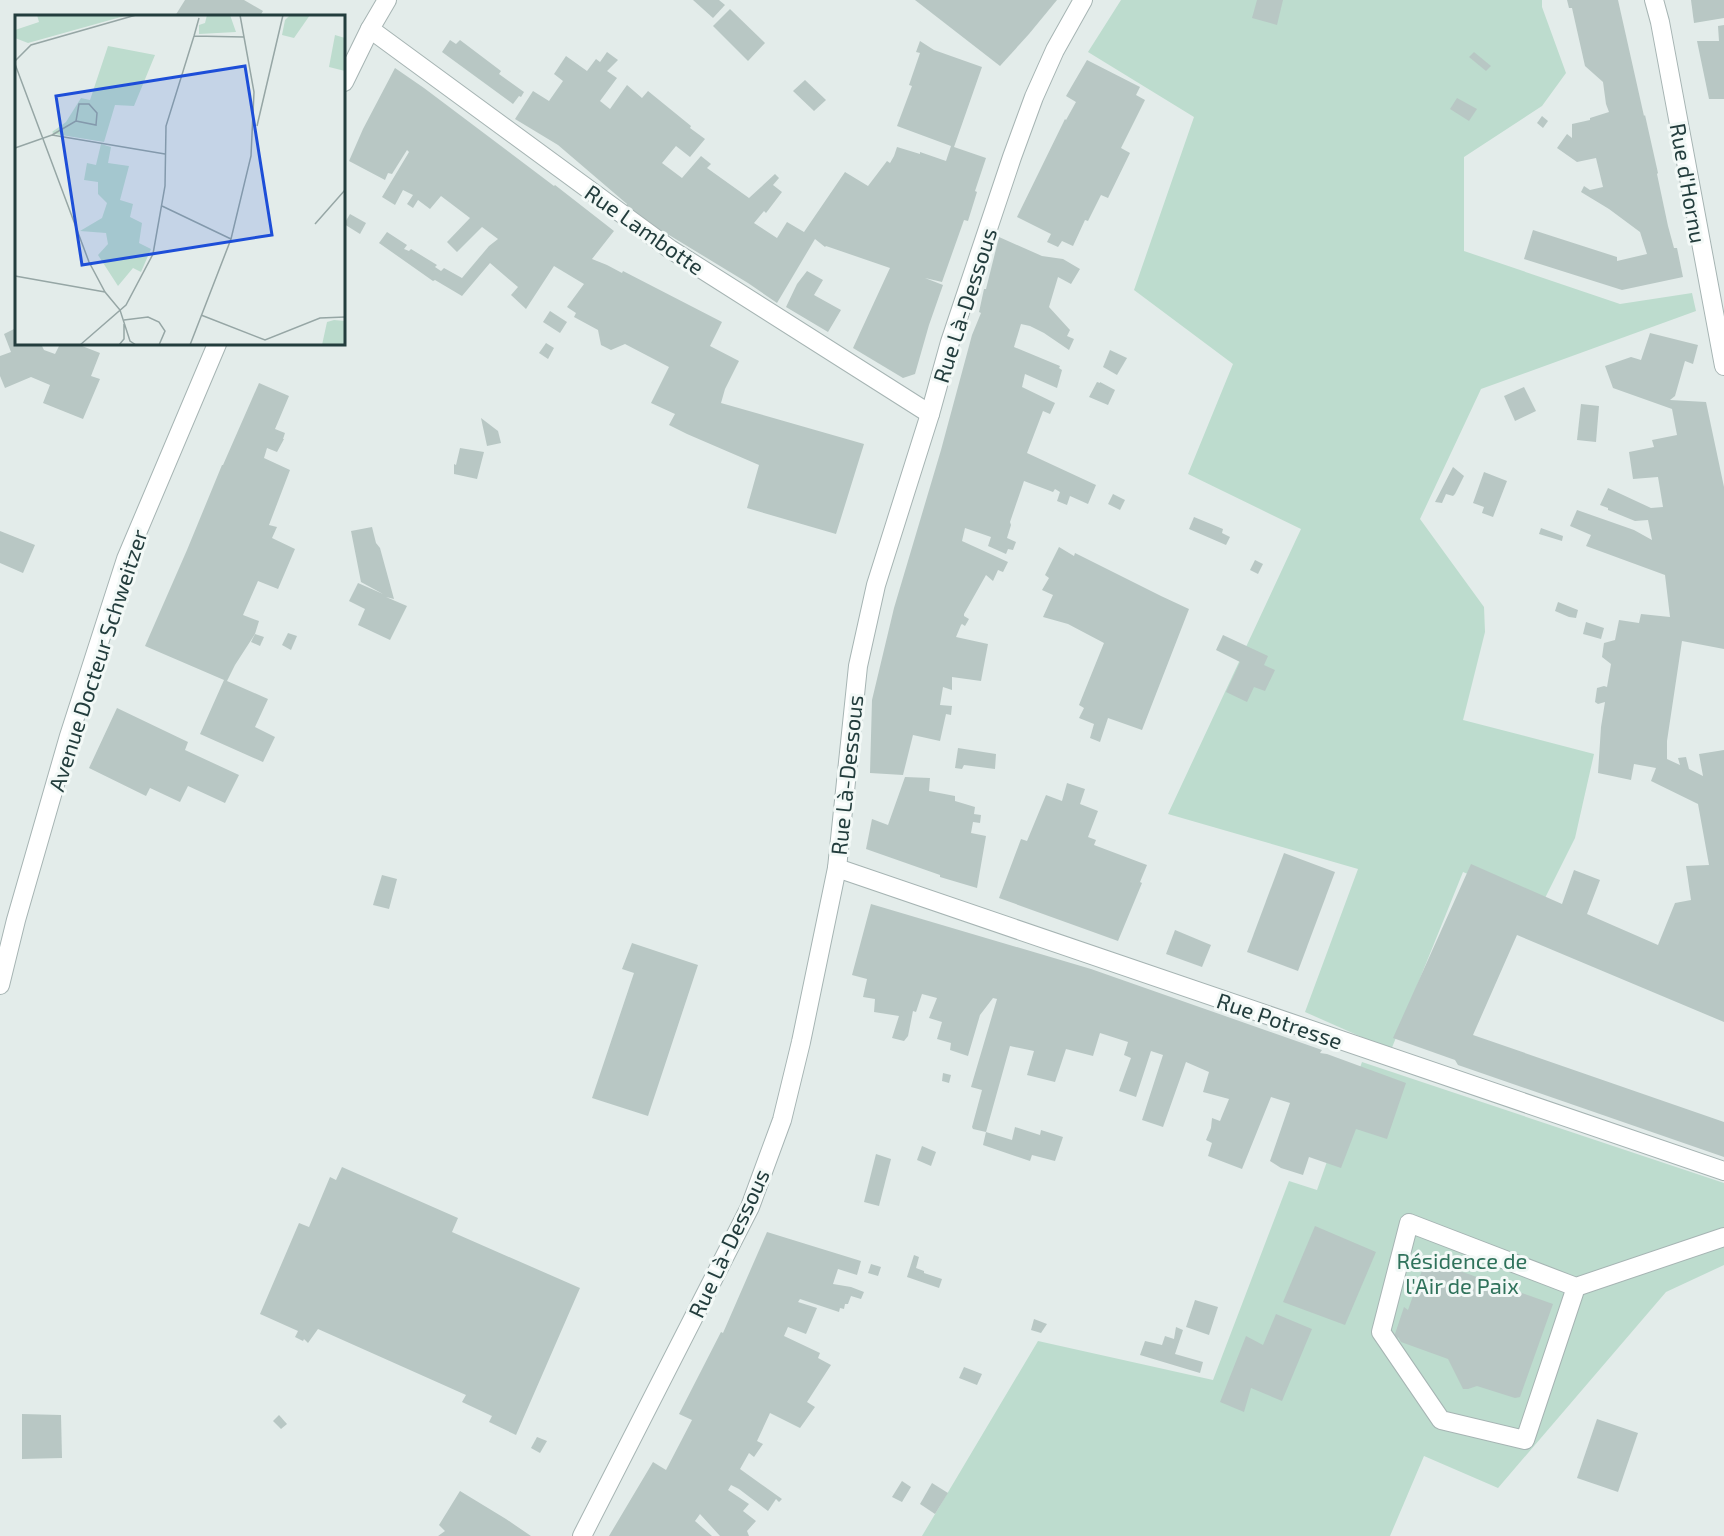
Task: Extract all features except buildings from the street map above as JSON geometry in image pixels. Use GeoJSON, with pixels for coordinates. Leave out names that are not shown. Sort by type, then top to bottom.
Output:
{"type":"FeatureCollection","features":[{"type":"Feature","properties":{"kind":"street"},"geometry":{"type":"LineString","coordinates":[[345,80],[387,0]]}},
{"type":"Feature","properties":{"kind":"street","name":"Rue Là-Dessous"},"geometry":{"type":"LineString","coordinates":[[582,1536],[750,1206],[782,1120],[801,1042],[837,868],[858,666],[876,585],[930,414],[950,342],[1030,107],[1056,50],[1083,0]]}},
{"type":"Feature","properties":{"kind":"street","name":"Rue d'Hornu"},"geometry":{"type":"LineString","coordinates":[[1654,0],[1724,366]]}},
{"type":"Feature","properties":{"kind":"street","name":"Rue Lambotte"},"geometry":{"type":"LineString","coordinates":[[370,29],[670,249],[930,414]]}},
{"type":"Feature","properties":{"kind":"street","name":"Avenue Docteur Schweitzer"},"geometry":{"type":"LineString","coordinates":[[0,985],[69,736],[126,559],[217,345]]}},
{"type":"Feature","properties":{"kind":"street","name":"Rue Potresse"},"geometry":{"type":"LineString","coordinates":[[837,868],[1724,1171]]}},
{"type":"Feature","properties":{"kind":"street"},"geometry":{"type":"LineString","coordinates":[[0,948],[16,921]]}},
{"type":"Feature","properties":{"kind":"street"},"geometry":{"type":"LineString","coordinates":[[1576,1287],[1525,1440],[1441,1420],[1381,1332],[1409,1223],[1576,1287],[1724,1237]]}},
{"type":"Feature","properties":{"kind":"green space"},"geometry":{"type":"Polygon","coordinates":[[[1121,0],[1542,0],[1542,7],[1566,73],[1542,106],[1464,157],[1464,251],[1620,304],[1692,293],[1696,311],[1481,389],[1420,519],[1484,607],[1485,632],[1463,720],[1594,754],[1575,838],[1542,904],[1463,872],[1391,1050],[1305,1012],[1358,869],[1168,814],[1301,529],[1188,474],[1233,364],[1134,290],[1194,117],[1088,52],[1121,0]]]}},
{"type":"Feature","properties":{"kind":"green space","name":"Résidence de l'Air de Paix"},"geometry":{"type":"Polygon","coordinates":[[[1362,1062],[1724,1183],[1724,1265],[1666,1292],[1498,1488],[1424,1456],[1390,1536],[922,1536],[1038,1341],[1213,1380],[1289,1181],[1317,1190],[1362,1062]]]}}]}
